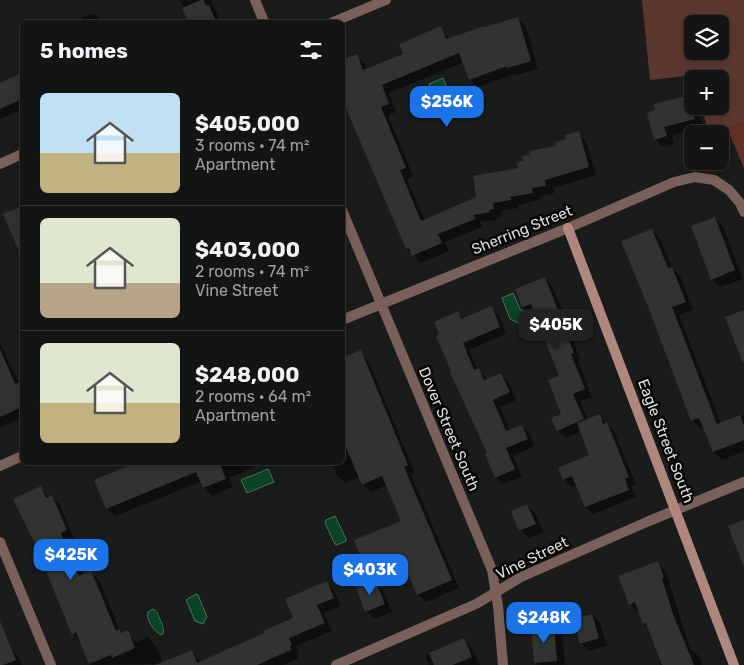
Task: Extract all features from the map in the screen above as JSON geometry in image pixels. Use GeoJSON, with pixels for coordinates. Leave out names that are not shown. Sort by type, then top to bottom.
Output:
{"type":"FeatureCollection","features":[{"type":"Feature","properties":{"kind":"street"},"geometry":{"type":"LineString","coordinates":[[255,0],[263,20]]}},
{"type":"Feature","properties":{"kind":"street"},"geometry":{"type":"LineString","coordinates":[[338,20],[386,0]]}},
{"type":"Feature","properties":{"kind":"street"},"geometry":{"type":"LineString","coordinates":[[0,164],[20,155]]}},
{"type":"Feature","properties":{"kind":"street","name":"Sherring Street"},"geometry":{"type":"LineString","coordinates":[[345,319],[568,228],[674,182],[695,177],[714,180],[729,190],[740,203],[744,212]]}},
{"type":"Feature","properties":{"kind":"street","name":"Dover Street South"},"geometry":{"type":"LineString","coordinates":[[345,217],[492,570],[503,665]]}},
{"type":"Feature","properties":{"kind":"street","name":"Eagle Street South"},"geometry":{"type":"LineString","coordinates":[[568,228],[734,665]]}},
{"type":"Feature","properties":{"kind":"street"},"geometry":{"type":"LineString","coordinates":[[0,466],[20,457]]}},
{"type":"Feature","properties":{"kind":"street","name":"Vine Street"},"geometry":{"type":"LineString","coordinates":[[336,665],[476,604],[521,577],[744,482]]}},
{"type":"Feature","properties":{"kind":"street"},"geometry":{"type":"LineString","coordinates":[[0,542],[51,665]]}},
{"type":"Feature","properties":{"kind":"shaded area"},"geometry":{"type":"Polygon","coordinates":[[[642,0],[744,0],[744,123],[729,127],[729,125],[706,125],[704,115],[729,115],[729,70],[684,70],[684,76],[650,80],[642,0]]]}},
{"type":"Feature","properties":{"kind":"shaded area"},"geometry":{"type":"Polygon","coordinates":[[[443,78],[454,106],[440,112],[429,84],[443,78]]]}},
{"type":"Feature","properties":{"kind":"shaded area"},"geometry":{"type":"Polygon","coordinates":[[[744,123],[744,168],[729,133],[729,127],[744,123]]]}},
{"type":"Feature","properties":{"kind":"shaded area"},"geometry":{"type":"Polygon","coordinates":[[[513,293],[520,309],[526,313],[520,324],[510,319],[502,298],[513,293]]]}},
{"type":"Feature","properties":{"kind":"shaded area"},"geometry":{"type":"Polygon","coordinates":[[[268,469],[274,482],[247,493],[241,480],[268,469]]]}},
{"type":"Feature","properties":{"kind":"shaded area"},"geometry":{"type":"Polygon","coordinates":[[[335,516],[346,539],[346,541],[337,545],[325,523],[326,520],[335,516]]]}},
{"type":"Feature","properties":{"kind":"shaded area"},"geometry":{"type":"Polygon","coordinates":[[[196,594],[207,617],[203,624],[195,621],[186,600],[196,594]]]}},
{"type":"Feature","properties":{"kind":"shaded area"},"geometry":{"type":"Polygon","coordinates":[[[153,609],[157,612],[163,626],[163,634],[161,635],[153,628],[148,619],[148,612],[153,609]]]}},
{"type":"Feature","properties":{"kind":"building"},"geometry":{"type":"Polygon","coordinates":[[[204,0],[206,6],[209,5],[215,20],[187,20],[182,8],[204,0]]]}},
{"type":"Feature","properties":{"kind":"building"},"geometry":{"type":"Polygon","coordinates":[[[518,17],[531,61],[507,68],[507,66],[469,80],[459,53],[382,85],[389,104],[381,107],[406,168],[400,170],[421,221],[476,197],[473,176],[518,168],[517,162],[523,161],[522,156],[530,155],[529,151],[556,146],[555,142],[566,139],[565,135],[579,131],[589,167],[545,180],[546,186],[532,188],[533,193],[510,197],[511,200],[493,203],[494,209],[489,210],[490,212],[474,215],[475,219],[438,234],[442,243],[412,256],[409,248],[406,249],[345,106],[345,59],[357,54],[363,70],[403,54],[399,44],[441,26],[446,39],[518,17]]]}},
{"type":"Feature","properties":{"kind":"building"},"geometry":{"type":"Polygon","coordinates":[[[20,74],[20,100],[0,109],[0,83],[20,74]]]}},
{"type":"Feature","properties":{"kind":"building"},"geometry":{"type":"Polygon","coordinates":[[[684,96],[684,115],[694,115],[695,119],[664,127],[667,136],[654,140],[647,113],[655,110],[654,104],[684,96]]]}},
{"type":"Feature","properties":{"kind":"building"},"geometry":{"type":"Polygon","coordinates":[[[20,207],[20,253],[3,214],[20,207]]]}},
{"type":"Feature","properties":{"kind":"building"},"geometry":{"type":"Polygon","coordinates":[[[715,217],[735,270],[711,280],[691,226],[715,217]]]}},
{"type":"Feature","properties":{"kind":"building"},"geometry":{"type":"Polygon","coordinates":[[[652,229],[668,268],[672,267],[686,302],[672,307],[717,424],[740,415],[744,426],[744,440],[713,452],[699,418],[691,421],[621,241],[652,229]]]}},
{"type":"Feature","properties":{"kind":"building"},"geometry":{"type":"Polygon","coordinates":[[[545,277],[574,353],[571,354],[585,389],[573,394],[584,419],[557,431],[551,418],[561,414],[548,380],[559,376],[531,304],[522,307],[515,289],[545,277]]]}},
{"type":"Feature","properties":{"kind":"building"},"geometry":{"type":"Polygon","coordinates":[[[492,306],[500,327],[463,343],[474,370],[479,368],[484,380],[501,373],[510,392],[493,400],[506,431],[522,425],[528,439],[506,448],[515,469],[495,478],[485,454],[487,453],[450,372],[436,336],[439,334],[434,322],[458,311],[461,319],[492,306]]]}},
{"type":"Feature","properties":{"kind":"building"},"geometry":{"type":"Polygon","coordinates":[[[744,310],[744,362],[743,363],[725,317],[744,310]]]}},
{"type":"Feature","properties":{"kind":"building"},"geometry":{"type":"Polygon","coordinates":[[[0,349],[15,384],[20,382],[20,408],[0,417],[0,349]]]}},
{"type":"Feature","properties":{"kind":"building"},"geometry":{"type":"Polygon","coordinates":[[[361,350],[408,465],[404,467],[452,580],[417,595],[401,558],[367,573],[354,540],[401,521],[382,476],[362,485],[345,445],[345,357],[361,350]]]}},
{"type":"Feature","properties":{"kind":"building"},"geometry":{"type":"Polygon","coordinates":[[[600,414],[603,424],[607,422],[629,477],[625,479],[629,490],[585,507],[572,476],[563,480],[558,468],[589,455],[577,423],[600,414]]]}},
{"type":"Feature","properties":{"kind":"building"},"geometry":{"type":"Polygon","coordinates":[[[130,465],[220,465],[226,479],[203,488],[196,472],[106,509],[94,480],[130,465]]]}},
{"type":"Feature","properties":{"kind":"building"},"geometry":{"type":"Polygon","coordinates":[[[41,486],[46,498],[52,495],[67,530],[61,533],[79,576],[91,570],[116,631],[119,629],[121,633],[128,630],[135,648],[112,658],[111,655],[89,664],[76,632],[72,635],[35,544],[13,499],[41,486]]]}},
{"type":"Feature","properties":{"kind":"building"},"geometry":{"type":"Polygon","coordinates":[[[527,504],[536,524],[519,531],[511,511],[527,504]]]}},
{"type":"Feature","properties":{"kind":"building"},"geometry":{"type":"Polygon","coordinates":[[[744,520],[744,565],[743,565],[728,526],[744,520]]]}},
{"type":"Feature","properties":{"kind":"building"},"geometry":{"type":"Polygon","coordinates":[[[658,562],[664,577],[662,578],[673,614],[694,665],[662,665],[646,623],[643,624],[635,602],[629,605],[618,576],[658,562]]]}},
{"type":"Feature","properties":{"kind":"building"},"geometry":{"type":"Polygon","coordinates":[[[375,580],[385,604],[365,612],[356,588],[375,580]]]}},
{"type":"Feature","properties":{"kind":"building"},"geometry":{"type":"Polygon","coordinates":[[[327,581],[334,598],[317,605],[325,623],[289,638],[292,645],[290,646],[291,650],[257,665],[155,665],[192,650],[197,663],[264,633],[263,631],[293,618],[285,599],[327,581]]]}},
{"type":"Feature","properties":{"kind":"building"},"geometry":{"type":"Polygon","coordinates":[[[592,614],[599,638],[580,644],[573,619],[592,614]]]}},
{"type":"Feature","properties":{"kind":"building"},"geometry":{"type":"Polygon","coordinates":[[[0,621],[16,660],[3,665],[0,665],[0,621]]]}},
{"type":"Feature","properties":{"kind":"building"},"geometry":{"type":"Polygon","coordinates":[[[554,625],[557,661],[534,663],[531,627],[554,625]]]}},
{"type":"Feature","properties":{"kind":"building"},"geometry":{"type":"Polygon","coordinates":[[[464,638],[472,657],[453,665],[434,665],[429,653],[464,638]]]}}]}
